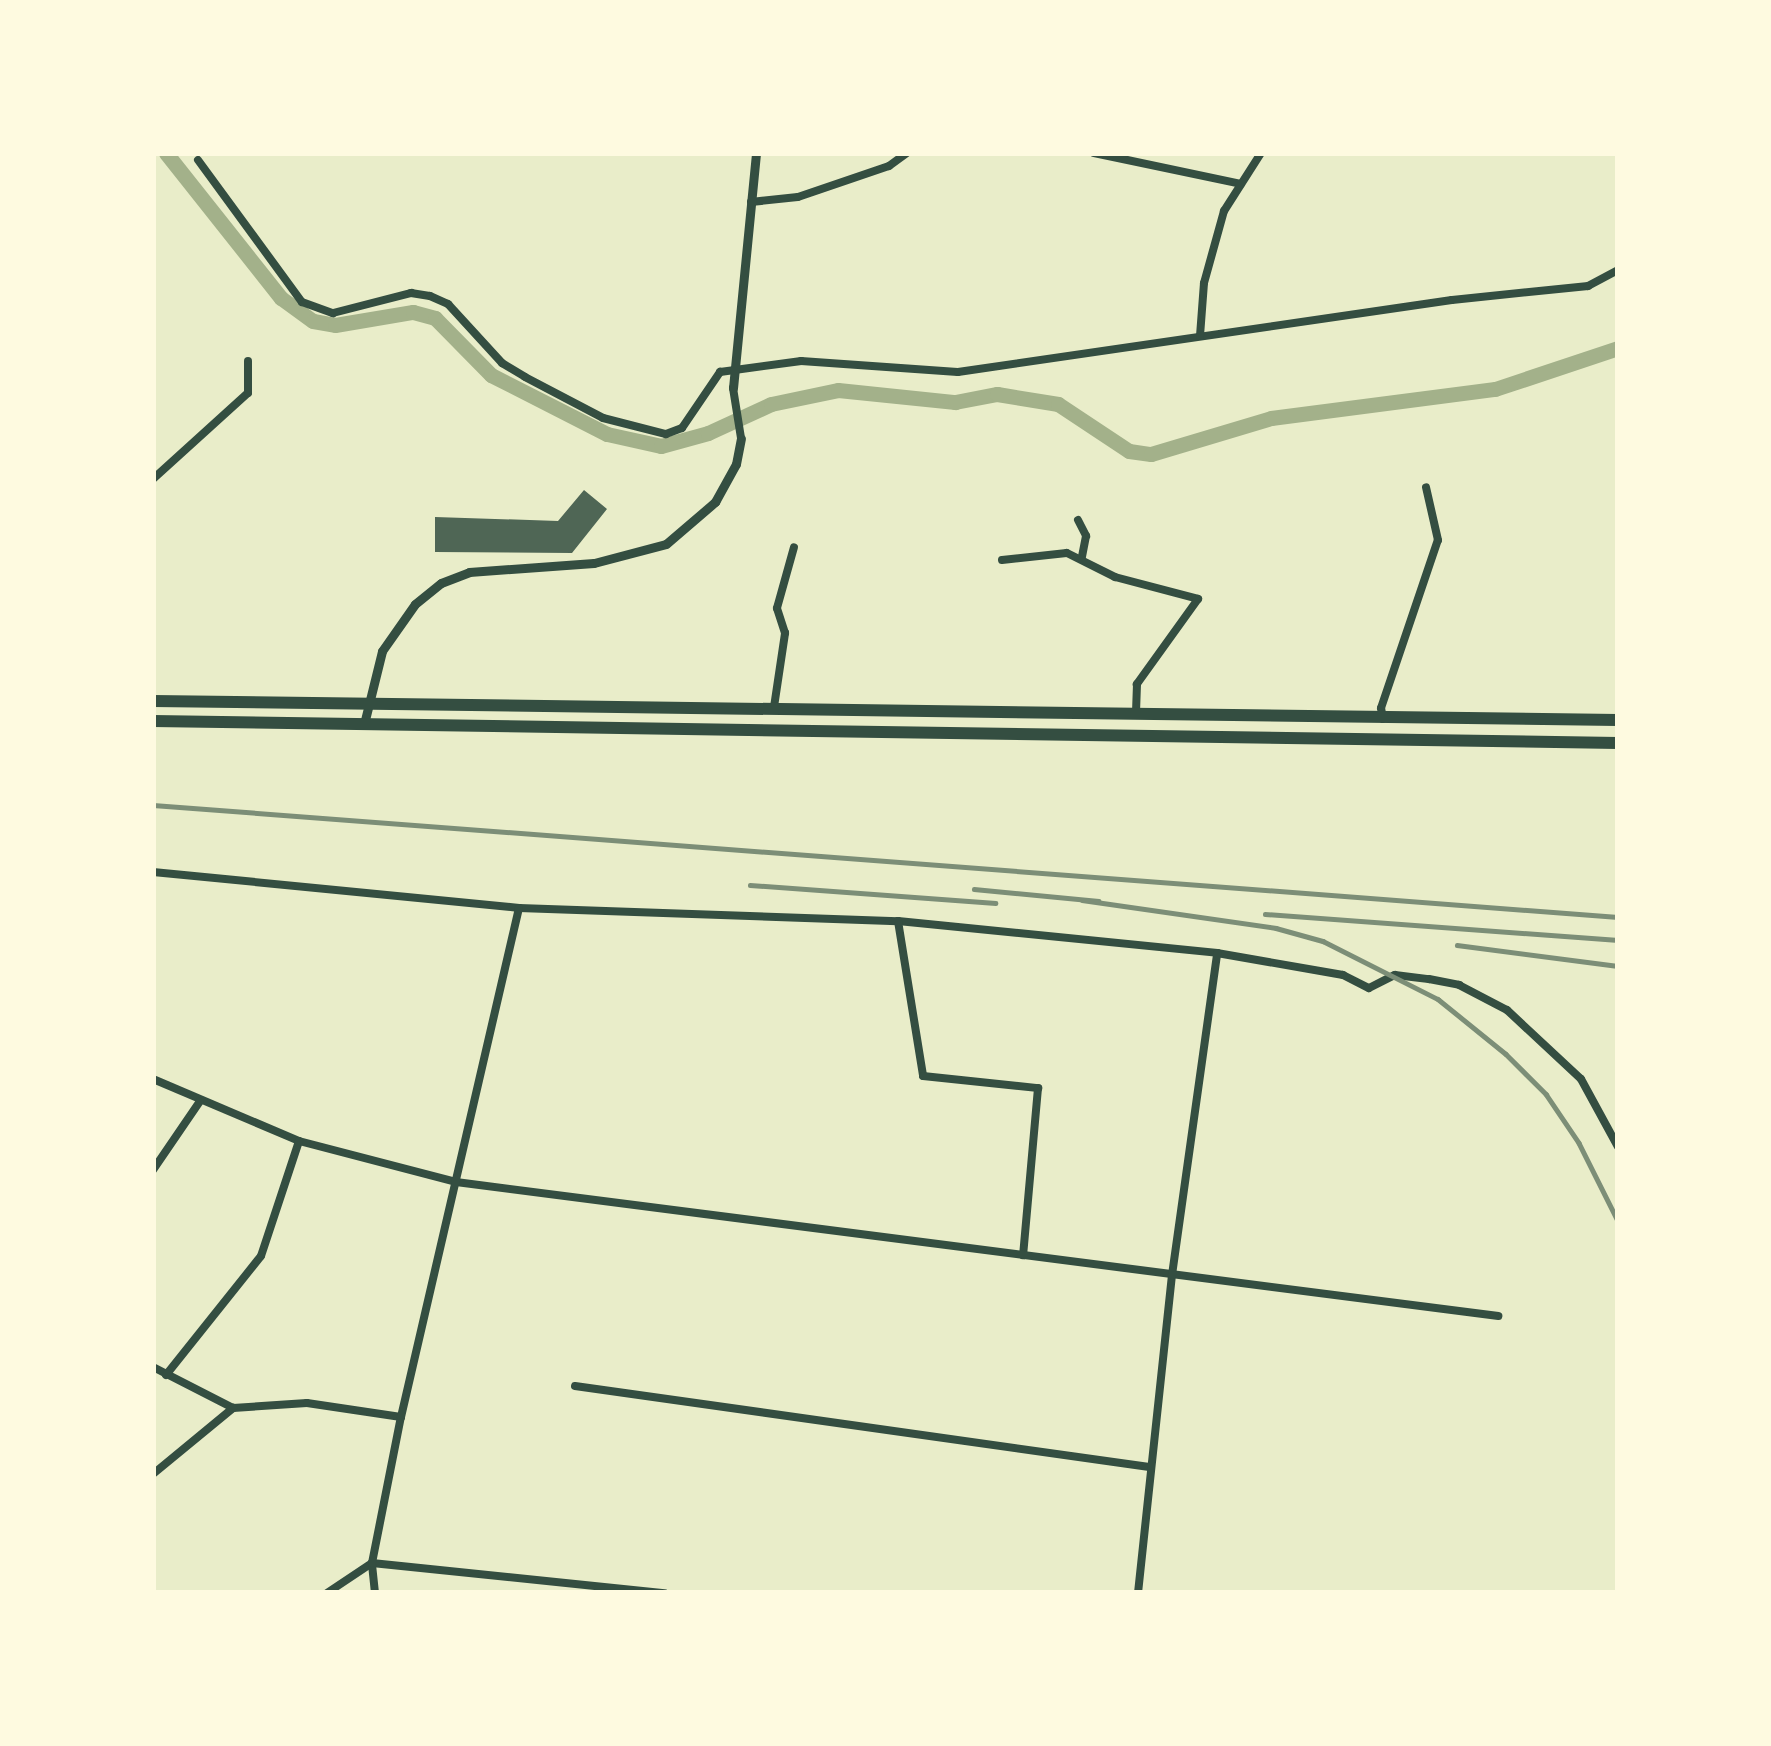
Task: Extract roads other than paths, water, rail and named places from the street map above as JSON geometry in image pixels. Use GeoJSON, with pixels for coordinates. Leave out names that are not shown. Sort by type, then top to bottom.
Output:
{"type":"FeatureCollection","features":[{"type":"Feature","properties":{"kind":"main road"},"geometry":{"type":"LineString","coordinates":[[153,701],[1618,720]]}},
{"type":"Feature","properties":{"kind":"main road"},"geometry":{"type":"LineString","coordinates":[[517,704],[521,726]]}},
{"type":"Feature","properties":{"kind":"main road"},"geometry":{"type":"LineString","coordinates":[[153,722],[1618,743]]}},
{"type":"Feature","properties":{"kind":"street"},"geometry":{"type":"LineString","coordinates":[[364,724],[365,704],[382,651],[415,604],[441,584],[469,572],[594,563],[666,544],[715,502],[736,464],[741,438],[732,370],[756,153]]}},
{"type":"Feature","properties":{"kind":"street"},"geometry":{"type":"LineString","coordinates":[[749,202],[798,197],[889,166],[908,153]]}},
{"type":"Feature","properties":{"kind":"street"},"geometry":{"type":"LineString","coordinates":[[1094,153],[1241,184]]}},
{"type":"Feature","properties":{"kind":"street"},"geometry":{"type":"LineString","coordinates":[[1200,337],[1204,283],[1224,212],[1261,153]]}},
{"type":"Feature","properties":{"kind":"street"},"geometry":{"type":"LineString","coordinates":[[198,160],[267,248],[290,290],[319,312],[411,293],[430,296],[466,321],[502,363],[602,418],[639,431],[666,434],[682,428],[711,378],[732,370],[801,361],[958,372],[1588,286],[1618,270]]}},
{"type":"Feature","properties":{"kind":"street"},"geometry":{"type":"LineString","coordinates":[[153,479],[248,393],[248,362]]}},
{"type":"Feature","properties":{"kind":"street"},"geometry":{"type":"LineString","coordinates":[[1383,719],[1381,709],[1438,540],[1426,488]]}},
{"type":"Feature","properties":{"kind":"street"},"geometry":{"type":"LineString","coordinates":[[1078,520],[1086,536],[1082,557]]}},
{"type":"Feature","properties":{"kind":"street"},"geometry":{"type":"LineString","coordinates":[[774,707],[785,633],[777,608],[794,547]]}},
{"type":"Feature","properties":{"kind":"street"},"geometry":{"type":"LineString","coordinates":[[1002,560],[1067,553],[1115,577],[1198,599],[1137,684],[1136,711]]}},
{"type":"Feature","properties":{"kind":"street"},"geometry":{"type":"LineString","coordinates":[[153,872],[519,908],[898,921],[1216,953],[1343,975],[1369,988],[1395,976],[1459,985],[1487,996],[1581,1079],[1618,1147]]}},
{"type":"Feature","properties":{"kind":"street"},"geometry":{"type":"LineString","coordinates":[[375,1593],[372,1563],[401,1417],[519,908]]}},
{"type":"Feature","properties":{"kind":"street"},"geometry":{"type":"LineString","coordinates":[[898,921],[923,1076],[1038,1088],[1023,1255]]}},
{"type":"Feature","properties":{"kind":"street"},"geometry":{"type":"LineString","coordinates":[[1138,1593],[1172,1274],[1216,953]]}},
{"type":"Feature","properties":{"kind":"street"},"geometry":{"type":"LineString","coordinates":[[153,1079],[299,1141],[456,1182],[1498,1316]]}},
{"type":"Feature","properties":{"kind":"street"},"geometry":{"type":"LineString","coordinates":[[153,1170],[200,1101]]}},
{"type":"Feature","properties":{"kind":"street"},"geometry":{"type":"LineString","coordinates":[[166,1375],[261,1256],[299,1141]]}},
{"type":"Feature","properties":{"kind":"street"},"geometry":{"type":"LineString","coordinates":[[153,1367],[233,1408],[307,1403],[401,1417]]}},
{"type":"Feature","properties":{"kind":"street"},"geometry":{"type":"LineString","coordinates":[[575,1386],[1149,1467]]}},
{"type":"Feature","properties":{"kind":"street"},"geometry":{"type":"LineString","coordinates":[[153,1474],[233,1408]]}},
{"type":"Feature","properties":{"kind":"street"},"geometry":{"type":"LineString","coordinates":[[327,1593],[372,1563],[664,1593]]}},
{"type":"Feature","properties":{"kind":"waterway"},"geometry":{"type":"LineString","coordinates":[[166,153],[281,298],[313,321],[335,325],[413,312],[435,318],[491,375],[607,434],[661,446],[708,433],[771,404],[838,390],[955,402],[997,394],[1058,404],[1129,451],[1151,454],[1271,418],[1495,389],[1618,348]]}},
{"type":"Feature","properties":{"kind":"railway"},"geometry":{"type":"LineString","coordinates":[[153,805],[1618,917]]}},
{"type":"Feature","properties":{"kind":"railway"},"geometry":{"type":"LineString","coordinates":[[750,885],[995,903]]}},
{"type":"Feature","properties":{"kind":"railway"},"geometry":{"type":"LineString","coordinates":[[974,889],[1098,901]]}},
{"type":"Feature","properties":{"kind":"railway"},"geometry":{"type":"LineString","coordinates":[[1082,900],[1276,928],[1323,941],[1438,999],[1506,1054],[1546,1094],[1579,1143],[1618,1221]]}},
{"type":"Feature","properties":{"kind":"railway"},"geometry":{"type":"LineString","coordinates":[[1265,914],[1618,940]]}},
{"type":"Feature","properties":{"kind":"railway"},"geometry":{"type":"LineString","coordinates":[[1457,945],[1618,966]]}}]}
